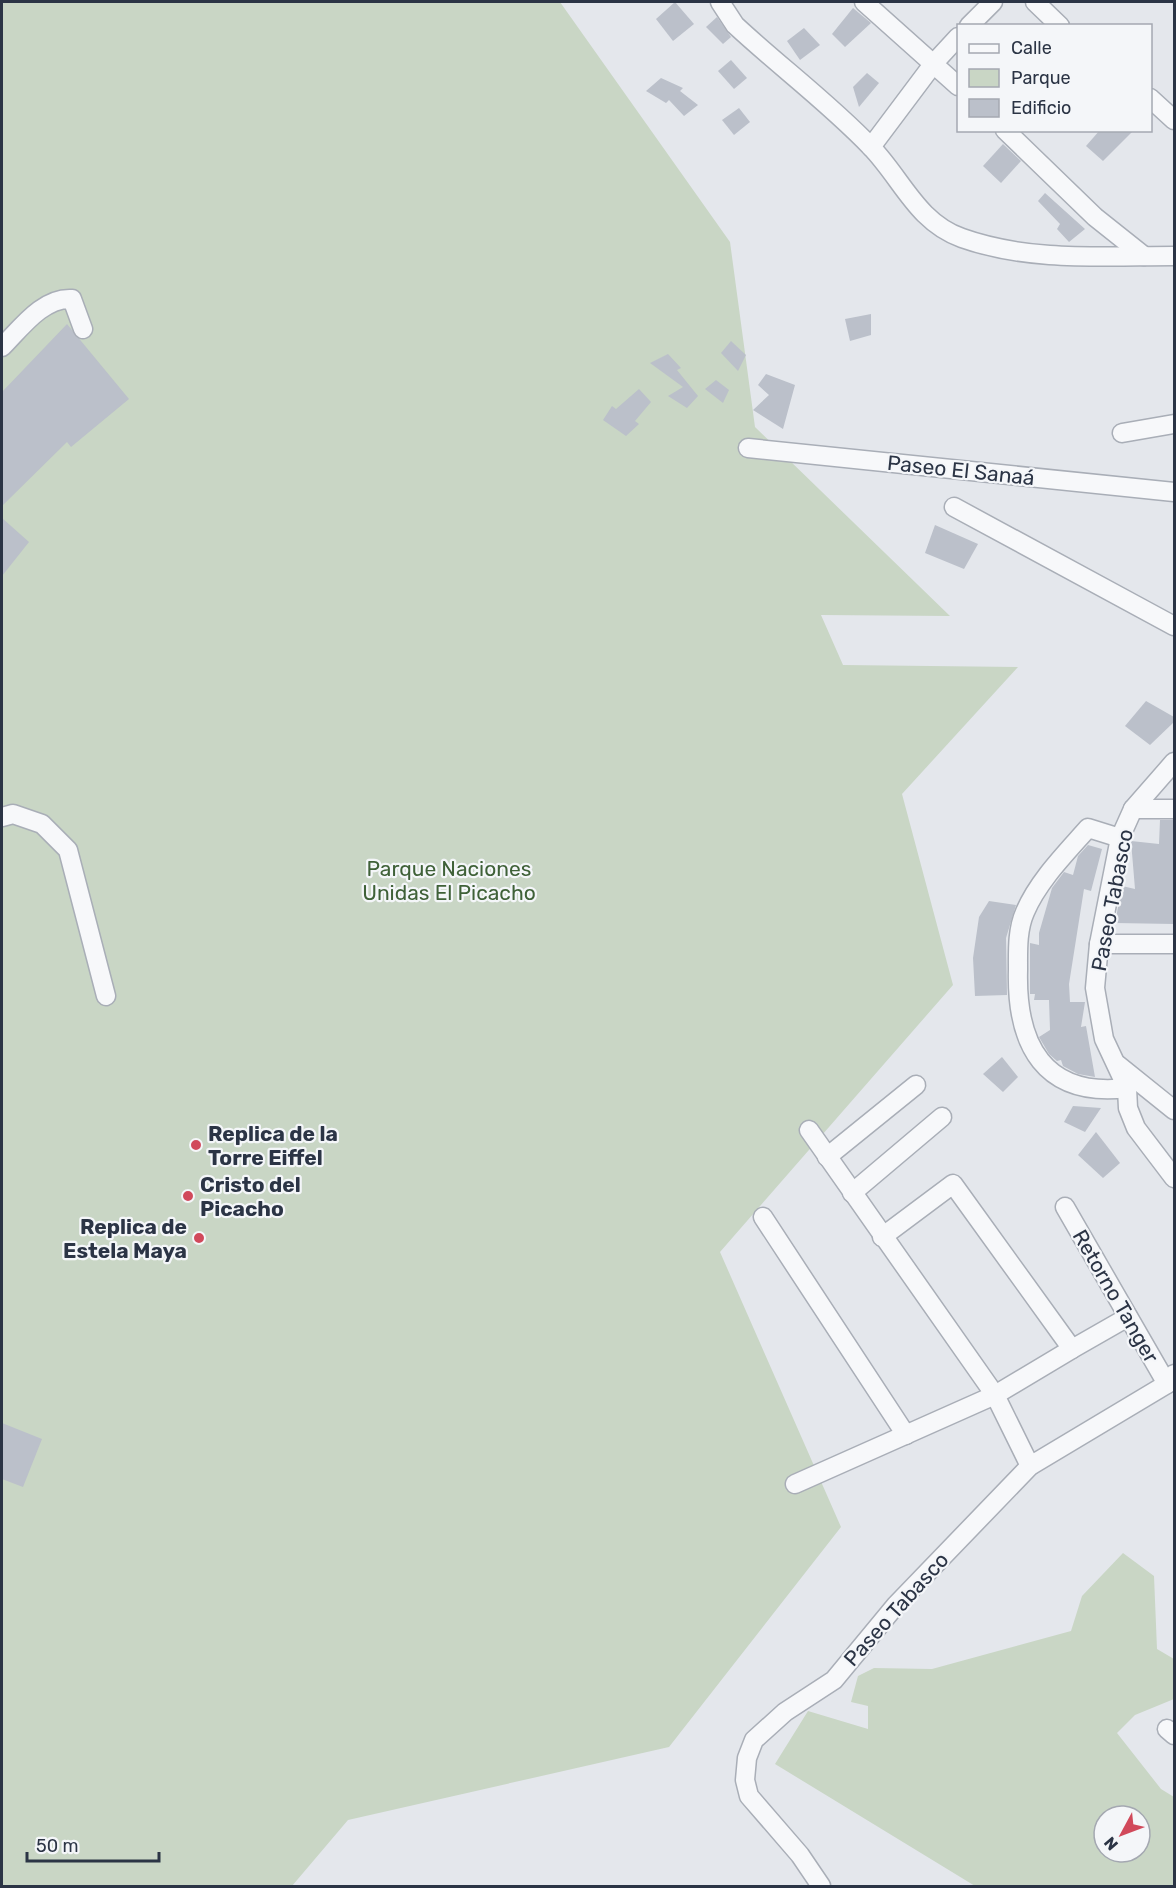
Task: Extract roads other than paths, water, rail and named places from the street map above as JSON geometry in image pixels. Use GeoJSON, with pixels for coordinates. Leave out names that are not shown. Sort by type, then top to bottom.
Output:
{"type":"FeatureCollection","features":[{"type":"Feature","properties":{"kind":"street"},"geometry":{"type":"LineString","coordinates":[[720,2],[735,25],[871,147],[930,222],[962,238],[1000,248],[1047,255],[1174,256]]}},
{"type":"Feature","properties":{"kind":"street"},"geometry":{"type":"LineString","coordinates":[[864,2],[957,85]]}},
{"type":"Feature","properties":{"kind":"street"},"geometry":{"type":"LineString","coordinates":[[971,24],[993,2]]}},
{"type":"Feature","properties":{"kind":"street"},"geometry":{"type":"LineString","coordinates":[[1035,2],[1058,24]]}},
{"type":"Feature","properties":{"kind":"street"},"geometry":{"type":"LineString","coordinates":[[871,147],[934,63],[957,38]]}},
{"type":"Feature","properties":{"kind":"street"},"geometry":{"type":"LineString","coordinates":[[1152,100],[1174,120]]}},
{"type":"Feature","properties":{"kind":"street"},"geometry":{"type":"LineString","coordinates":[[1007,132],[1095,217],[1144,256]]}},
{"type":"Feature","properties":{"kind":"street"},"geometry":{"type":"LineString","coordinates":[[2,347],[42,308],[60,298],[72,299],[83,329]]}},
{"type":"Feature","properties":{"kind":"street"},"geometry":{"type":"LineString","coordinates":[[1122,433],[1174,423]]}},
{"type":"Feature","properties":{"kind":"street","name":"Paseo El Sanaá"},"geometry":{"type":"LineString","coordinates":[[748,447],[1174,492]]}},
{"type":"Feature","properties":{"kind":"street"},"geometry":{"type":"LineString","coordinates":[[954,507],[1174,626]]}},
{"type":"Feature","properties":{"kind":"street","name":"Paseo Tabasco"},"geometry":{"type":"LineString","coordinates":[[1174,762],[1133,809],[1120,838],[1100,944],[1095,988],[1104,1039],[1127,1088],[1128,1108],[1136,1128],[1174,1178]]}},
{"type":"Feature","properties":{"kind":"street"},"geometry":{"type":"LineString","coordinates":[[1133,809],[1174,809]]}},
{"type":"Feature","properties":{"kind":"street"},"geometry":{"type":"LineString","coordinates":[[2,817],[13,814],[42,824],[68,849],[106,996]]}},
{"type":"Feature","properties":{"kind":"street"},"geometry":{"type":"LineString","coordinates":[[1120,838],[1088,828],[1037,890],[1024,913],[1018,938],[1017,991],[1020,1016],[1028,1042],[1049,1072],[1066,1083],[1082,1088],[1098,1091],[1127,1088]]}},
{"type":"Feature","properties":{"kind":"street"},"geometry":{"type":"LineString","coordinates":[[1100,944],[1174,944]]}},
{"type":"Feature","properties":{"kind":"street"},"geometry":{"type":"LineString","coordinates":[[1118,1065],[1174,1110]]}},
{"type":"Feature","properties":{"kind":"street"},"geometry":{"type":"LineString","coordinates":[[827,1157],[916,1085]]}},
{"type":"Feature","properties":{"kind":"street"},"geometry":{"type":"LineString","coordinates":[[852,1193],[942,1117]]}},
{"type":"Feature","properties":{"kind":"street"},"geometry":{"type":"LineString","coordinates":[[809,1130],[995,1395],[1030,1466]]}},
{"type":"Feature","properties":{"kind":"street"},"geometry":{"type":"LineString","coordinates":[[882,1237],[952,1184],[1072,1348]]}},
{"type":"Feature","properties":{"kind":"street","name":"Retorno Tanger"},"geometry":{"type":"LineString","coordinates":[[1065,1207],[1128,1317],[1171,1379]]}},
{"type":"Feature","properties":{"kind":"street"},"geometry":{"type":"LineString","coordinates":[[763,1217],[906,1435]]}},
{"type":"Feature","properties":{"kind":"street"},"geometry":{"type":"LineString","coordinates":[[795,1484],[995,1395],[1128,1317]]}},
{"type":"Feature","properties":{"kind":"street","name":"Paseo Tabasco"},"geometry":{"type":"LineString","coordinates":[[821,1887],[800,1855],[749,1796],[745,1780],[747,1758],[754,1740],[778,1717],[834,1680],[896,1605],[1030,1466],[1171,1379]]}},
{"type":"Feature","properties":{"kind":"place","name":"Replica de la Torre Eiffel"},"geometry":{"type":"Point","coordinates":[196,1145]}},
{"type":"Feature","properties":{"kind":"place","name":"Cristo del Picacho"},"geometry":{"type":"Point","coordinates":[188,1196]}},
{"type":"Feature","properties":{"kind":"place","name":"Replica de Estela Maya"},"geometry":{"type":"Point","coordinates":[199,1238]}},
{"type":"Feature","properties":{"kind":"park label","name":"Parque Naciones Unidas El Picacho"},"geometry":{"type":"Point","coordinates":[449,880]}}]}
